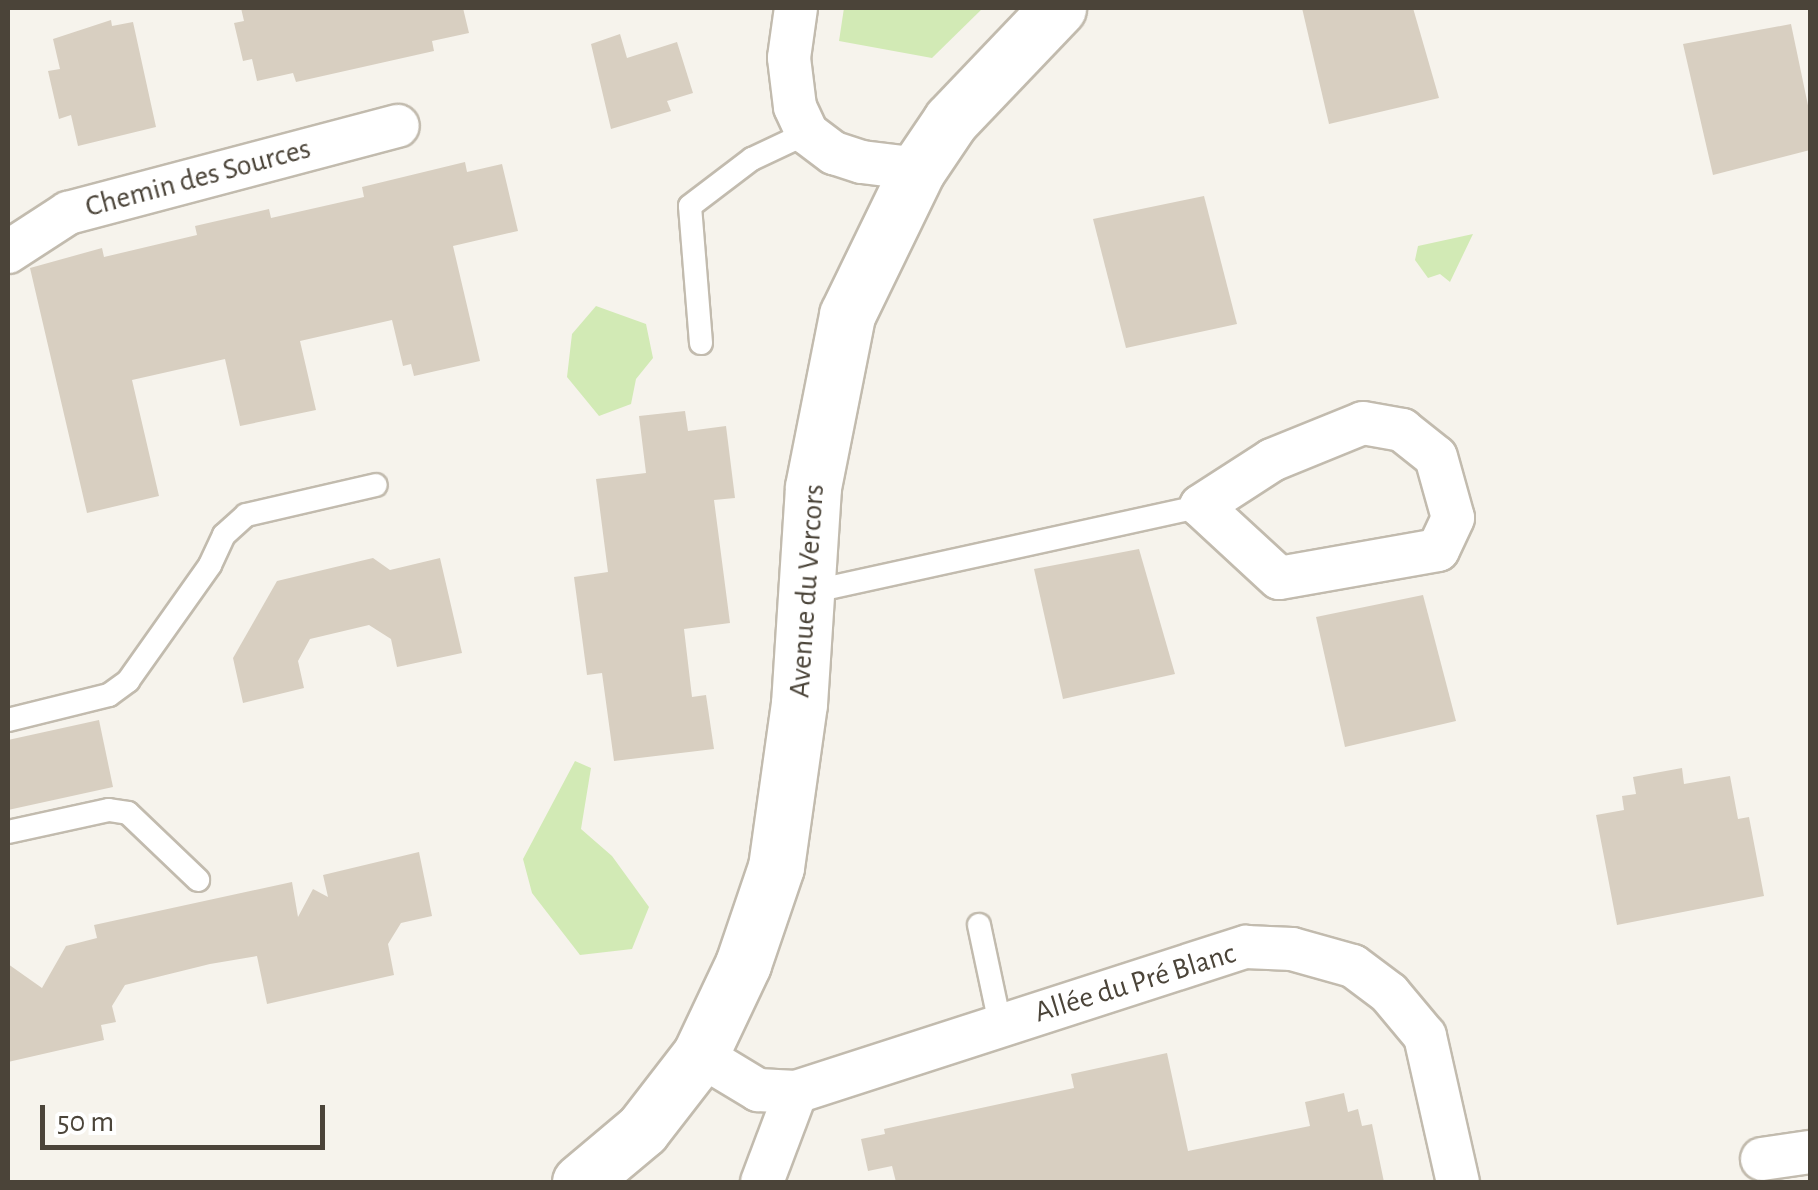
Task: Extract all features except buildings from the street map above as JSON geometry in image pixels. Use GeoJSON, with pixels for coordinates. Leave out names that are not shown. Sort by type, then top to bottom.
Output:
{"type":"FeatureCollection","features":[{"type":"Feature","properties":{"kind":"street"},"geometry":{"type":"LineString","coordinates":[[796,8],[789,58],[795,106],[808,132],[834,153],[862,162],[918,169]]}},
{"type":"Feature","properties":{"kind":"street","name":"Avenue du Vercors"},"geometry":{"type":"LineString","coordinates":[[580,1182],[642,1130],[700,1055],[743,964],[776,867],[799,704],[813,487],[847,315],[918,169],[990,72],[1058,8]]}},
{"type":"Feature","properties":{"kind":"street","name":"Chemin des Sources"},"geometry":{"type":"LineString","coordinates":[[8,252],[68,213],[398,126]]}},
{"type":"Feature","properties":{"kind":"street"},"geometry":{"type":"LineString","coordinates":[[1363,423],[1402,430],[1436,457],[1453,518],[1438,550],[1318,576],[1279,578],[1201,506],[1272,460],[1363,423]]}},
{"type":"Feature","properties":{"kind":"street","name":"Allée du Pré Blanc"},"geometry":{"type":"LineString","coordinates":[[700,1055],[758,1090],[796,1092],[1246,948],[1292,949],[1353,966],[1389,993],[1425,1036],[1458,1182]]}},
{"type":"Feature","properties":{"kind":"street"},"geometry":{"type":"LineString","coordinates":[[762,1182],[796,1092]]}},
{"type":"Feature","properties":{"kind":"street"},"geometry":{"type":"LineString","coordinates":[[1762,1159],[1810,1152]]}},
{"type":"Feature","properties":{"kind":"lane"},"geometry":{"type":"LineString","coordinates":[[701,343],[690,206],[752,159],[808,132]]}},
{"type":"Feature","properties":{"kind":"lane"},"geometry":{"type":"LineString","coordinates":[[8,720],[89,701],[128,681],[210,566],[224,535],[246,515],[376,485]]}},
{"type":"Feature","properties":{"kind":"lane"},"geometry":{"type":"LineString","coordinates":[[806,593],[1201,506]]}},
{"type":"Feature","properties":{"kind":"lane"},"geometry":{"type":"LineString","coordinates":[[8,832],[108,810],[128,813],[198,880]]}},
{"type":"Feature","properties":{"kind":"lane"},"geometry":{"type":"LineString","coordinates":[[979,924],[1000,1024]]}},
{"type":"Feature","properties":{"kind":"green space"},"geometry":{"type":"Polygon","coordinates":[[[844,8],[983,8],[932,58],[839,41],[844,8]]]}},
{"type":"Feature","properties":{"kind":"green space"},"geometry":{"type":"Polygon","coordinates":[[[1473,234],[1450,282],[1440,274],[1428,278],[1415,260],[1418,246],[1473,234]]]}},
{"type":"Feature","properties":{"kind":"green space"},"geometry":{"type":"Polygon","coordinates":[[[596,306],[646,324],[653,358],[636,379],[631,404],[599,416],[567,377],[572,334],[596,306]]]}},
{"type":"Feature","properties":{"kind":"green space"},"geometry":{"type":"Polygon","coordinates":[[[575,761],[591,768],[581,829],[612,856],[649,907],[632,949],[580,955],[532,893],[523,859],[575,761]]]}}]}
